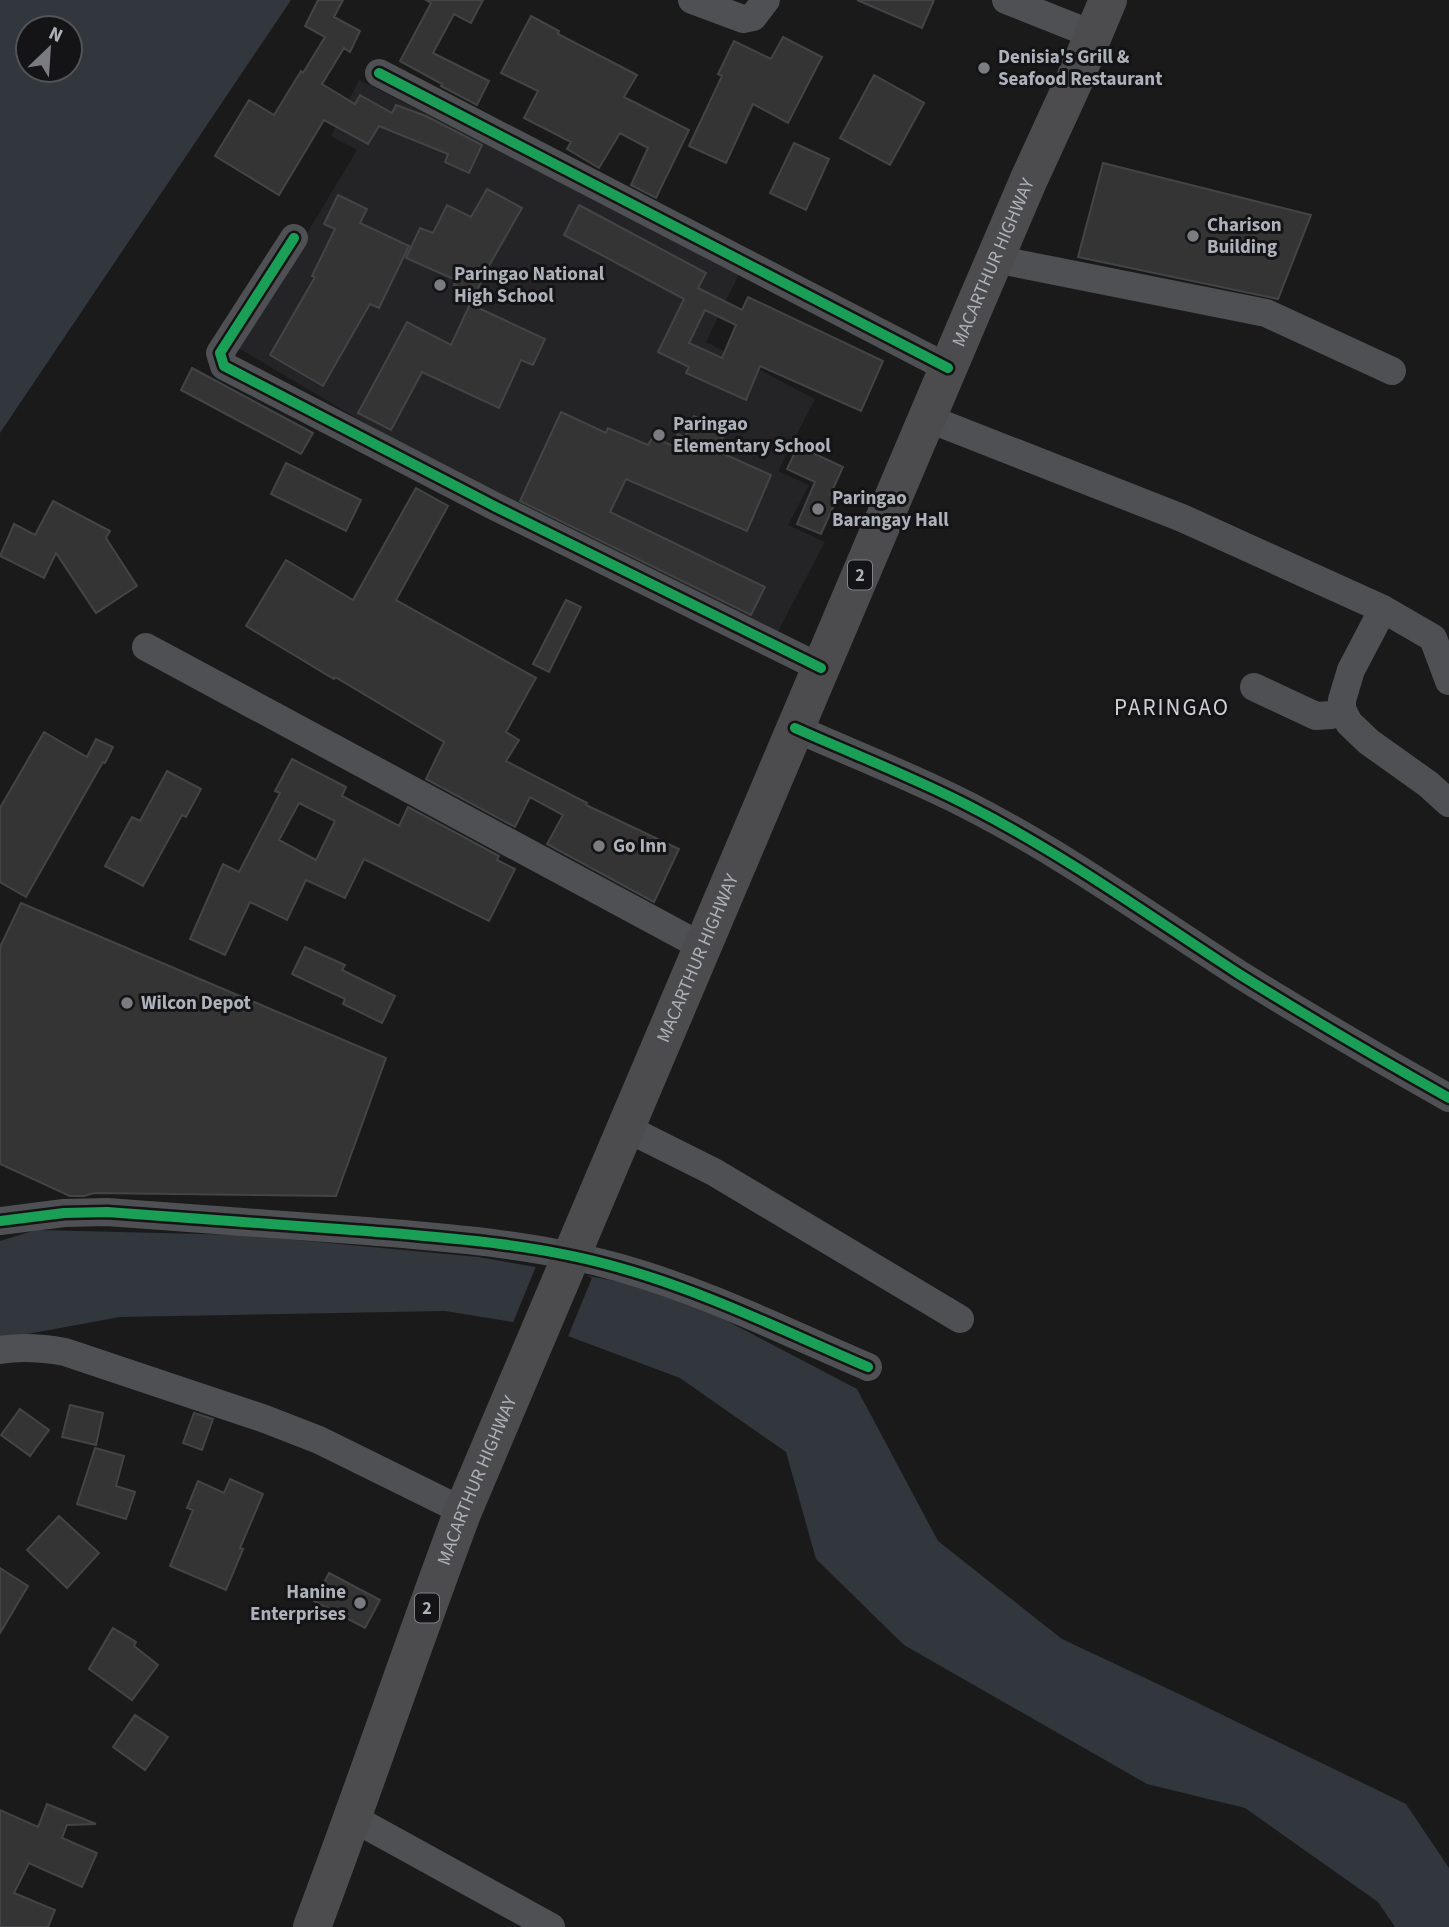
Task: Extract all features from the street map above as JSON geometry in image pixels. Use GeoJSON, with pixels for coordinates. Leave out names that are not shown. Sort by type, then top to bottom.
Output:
{"type":"FeatureCollection","features":[{"type":"Feature","properties":{"kind":"highway","name":"MACARTHUR HIGHWAY"},"geometry":{"type":"LineString","coordinates":[[312,1927],[463,1511],[948,368],[1108,0]]}},
{"type":"Feature","properties":{"kind":"street"},"geometry":{"type":"LineString","coordinates":[[692,0],[743,19],[753,17],[766,0]]}},
{"type":"Feature","properties":{"kind":"street"},"geometry":{"type":"LineString","coordinates":[[1006,0],[1094,35]]}},
{"type":"Feature","properties":{"kind":"street"},"geometry":{"type":"LineString","coordinates":[[379,73],[948,368]]}},
{"type":"Feature","properties":{"kind":"street"},"geometry":{"type":"LineString","coordinates":[[294,238],[220,353],[224,366],[484,500],[821,668]]}},
{"type":"Feature","properties":{"kind":"street"},"geometry":{"type":"LineString","coordinates":[[995,259],[1266,313],[1392,371]]}},
{"type":"Feature","properties":{"kind":"street"},"geometry":{"type":"LineString","coordinates":[[927,418],[1182,518],[1383,609],[1433,638],[1449,681]]}},
{"type":"Feature","properties":{"kind":"street"},"geometry":{"type":"LineString","coordinates":[[1383,609],[1351,670],[1342,709],[1349,723],[1369,742],[1428,784],[1449,803]]}},
{"type":"Feature","properties":{"kind":"street"},"geometry":{"type":"LineString","coordinates":[[146,647],[703,947]]}},
{"type":"Feature","properties":{"kind":"street"},"geometry":{"type":"LineString","coordinates":[[1254,687],[1316,716],[1331,715],[1342,709]]}},
{"type":"Feature","properties":{"kind":"street"},"geometry":{"type":"LineString","coordinates":[[795,728],[958,801],[999,823],[1383,1061],[1449,1098]]}},
{"type":"Feature","properties":{"kind":"street"},"geometry":{"type":"LineString","coordinates":[[626,1128],[714,1172],[960,1319]]}},
{"type":"Feature","properties":{"kind":"street"},"geometry":{"type":"LineString","coordinates":[[0,1221],[64,1213],[120,1213],[505,1244],[568,1261],[616,1266],[676,1284],[868,1367]]}},
{"type":"Feature","properties":{"kind":"street"},"geometry":{"type":"LineString","coordinates":[[0,1350],[20,1347],[65,1352],[265,1419],[319,1440],[463,1511]]}},
{"type":"Feature","properties":{"kind":"street"},"geometry":{"type":"LineString","coordinates":[[353,1818],[551,1927]]}},
{"type":"Feature","properties":{"kind":"shaded area"},"geometry":{"type":"Polygon","coordinates":[[[0,0],[291,0],[0,433],[0,0]]]}},
{"type":"Feature","properties":{"kind":"shaded area"},"geometry":{"type":"Polygon","coordinates":[[[359,80],[740,272],[706,342],[815,399],[778,471],[809,485],[788,525],[825,542],[776,635],[489,496],[238,348],[357,150],[331,136],[359,80]]]}},
{"type":"Feature","properties":{"kind":"shaded area"},"geometry":{"type":"Polygon","coordinates":[[[36,1230],[244,1235],[478,1257],[668,1290],[857,1389],[938,1541],[1062,1639],[1406,1804],[1449,1868],[1449,1927],[1395,1927],[1378,1902],[1245,1808],[1147,1784],[904,1645],[816,1559],[786,1452],[680,1378],[544,1327],[445,1311],[120,1317],[0,1339],[0,1241],[36,1230]]]}},
{"type":"Feature","properties":{"kind":"pier"},"geometry":{"type":"Polygon","coordinates":[[[537,1264],[573,1270],[592,1278],[567,1339],[543,1330],[512,1325],[537,1264]]]}},
{"type":"Feature","properties":{"kind":"building"},"geometry":{"type":"Polygon","coordinates":[[[318,0],[343,0],[334,17],[360,31],[350,52],[344,48],[322,84],[355,104],[360,95],[392,113],[396,105],[426,116],[482,145],[469,173],[445,162],[448,154],[379,126],[368,144],[324,120],[279,195],[215,156],[249,100],[274,115],[301,71],[303,73],[325,37],[305,26],[318,0]]]}},
{"type":"Feature","properties":{"kind":"building"},"geometry":{"type":"Polygon","coordinates":[[[426,0],[483,0],[471,23],[454,14],[433,53],[489,81],[477,105],[400,61],[431,3],[426,0]]]}},
{"type":"Feature","properties":{"kind":"building"},"geometry":{"type":"Polygon","coordinates":[[[857,0],[934,0],[922,28],[857,0]]]}},
{"type":"Feature","properties":{"kind":"building"},"geometry":{"type":"Polygon","coordinates":[[[531,16],[559,31],[558,34],[637,75],[624,97],[689,130],[656,198],[631,185],[648,148],[620,133],[599,168],[567,149],[571,142],[524,118],[538,91],[501,73],[531,16]]]}},
{"type":"Feature","properties":{"kind":"building"},"geometry":{"type":"Polygon","coordinates":[[[783,37],[822,57],[788,123],[753,104],[726,163],[689,146],[722,76],[718,74],[734,41],[771,59],[783,37]]]}},
{"type":"Feature","properties":{"kind":"building"},"geometry":{"type":"Polygon","coordinates":[[[874,75],[924,103],[890,165],[840,138],[874,75]]]}},
{"type":"Feature","properties":{"kind":"building"},"geometry":{"type":"Polygon","coordinates":[[[794,143],[829,159],[806,210],[770,193],[794,143]]]}},
{"type":"Feature","properties":{"kind":"building","name":"Charison Building"},"geometry":{"type":"Polygon","coordinates":[[[1103,163],[1311,215],[1278,299],[1078,257],[1103,163]]]}},
{"type":"Feature","properties":{"kind":"building"},"geometry":{"type":"Polygon","coordinates":[[[487,189],[522,208],[475,295],[454,285],[456,280],[406,258],[420,228],[433,233],[447,205],[471,217],[487,189]]]}},
{"type":"Feature","properties":{"kind":"building"},"geometry":{"type":"Polygon","coordinates":[[[338,195],[367,209],[360,223],[409,246],[379,308],[370,304],[323,386],[270,355],[315,277],[312,276],[335,229],[324,224],[338,195]]]}},
{"type":"Feature","properties":{"kind":"building"},"geometry":{"type":"Polygon","coordinates":[[[579,205],[706,273],[698,288],[742,310],[748,297],[883,361],[861,411],[760,366],[746,400],[686,373],[689,367],[658,352],[684,299],[564,235],[579,205]],[[705,310],[689,343],[722,358],[736,325],[705,310]]]}},
{"type":"Feature","properties":{"kind":"building"},"geometry":{"type":"Polygon","coordinates":[[[470,304],[545,339],[533,365],[521,360],[499,408],[422,372],[391,430],[358,413],[407,322],[451,345],[470,304]]]}},
{"type":"Feature","properties":{"kind":"building"},"geometry":{"type":"Polygon","coordinates":[[[192,368],[313,433],[301,454],[181,390],[192,368]]]}},
{"type":"Feature","properties":{"kind":"building"},"geometry":{"type":"Polygon","coordinates":[[[561,412],[606,433],[608,428],[648,445],[653,437],[673,446],[678,434],[685,437],[694,416],[726,429],[717,451],[771,475],[747,531],[626,479],[610,512],[765,587],[751,615],[520,501],[561,412]]]}},
{"type":"Feature","properties":{"kind":"building"},"geometry":{"type":"Polygon","coordinates":[[[798,446],[843,467],[830,495],[837,498],[821,534],[797,524],[815,482],[787,469],[798,446]]]}},
{"type":"Feature","properties":{"kind":"building"},"geometry":{"type":"Polygon","coordinates":[[[286,463],[361,500],[346,531],[271,494],[286,463]]]}},
{"type":"Feature","properties":{"kind":"building"},"geometry":{"type":"Polygon","coordinates":[[[416,488],[448,506],[396,600],[536,678],[506,732],[519,740],[506,761],[587,803],[586,805],[679,849],[654,902],[547,844],[563,815],[530,797],[515,827],[426,779],[444,742],[246,626],[286,560],[353,600],[416,488]]]}},
{"type":"Feature","properties":{"kind":"building"},"geometry":{"type":"Polygon","coordinates":[[[53,501],[110,531],[106,538],[137,586],[96,613],[56,553],[44,578],[0,556],[14,524],[35,535],[53,501]]]}},
{"type":"Feature","properties":{"kind":"building"},"geometry":{"type":"Polygon","coordinates":[[[566,600],[581,607],[549,672],[533,664],[566,600]]]}},
{"type":"Feature","properties":{"kind":"building"},"geometry":{"type":"Polygon","coordinates":[[[44,732],[87,757],[96,739],[113,747],[26,897],[0,882],[0,808],[44,732]]]}},
{"type":"Feature","properties":{"kind":"building"},"geometry":{"type":"Polygon","coordinates":[[[292,759],[346,787],[342,796],[399,826],[408,807],[499,856],[497,860],[515,869],[489,921],[364,859],[345,898],[306,880],[287,920],[250,902],[225,955],[190,939],[223,864],[239,872],[280,793],[275,791],[292,759]],[[299,803],[279,840],[316,860],[335,821],[299,803]]]}},
{"type":"Feature","properties":{"kind":"building"},"geometry":{"type":"Polygon","coordinates":[[[167,771],[201,789],[186,817],[182,815],[143,886],[105,866],[132,817],[140,821],[167,771]]]}},
{"type":"Feature","properties":{"kind":"building","name":"Wilcon Depot"},"geometry":{"type":"Polygon","coordinates":[[[21,903],[386,1058],[336,1196],[94,1193],[70,1196],[0,1164],[0,947],[21,903]]]}},
{"type":"Feature","properties":{"kind":"building"},"geometry":{"type":"Polygon","coordinates":[[[305,947],[345,965],[342,970],[395,996],[382,1023],[343,1004],[345,999],[292,974],[305,947]]]}},
{"type":"Feature","properties":{"kind":"building"},"geometry":{"type":"Polygon","coordinates":[[[70,1405],[103,1413],[96,1445],[62,1437],[70,1405]]]}},
{"type":"Feature","properties":{"kind":"building"},"geometry":{"type":"Polygon","coordinates":[[[20,1409],[49,1430],[30,1456],[1,1435],[20,1409]]]}},
{"type":"Feature","properties":{"kind":"building"},"geometry":{"type":"Polygon","coordinates":[[[194,1413],[213,1419],[202,1450],[183,1443],[194,1413]]]}},
{"type":"Feature","properties":{"kind":"building"},"geometry":{"type":"Polygon","coordinates":[[[95,1448],[124,1456],[116,1486],[135,1492],[126,1519],[77,1504],[95,1448]]]}},
{"type":"Feature","properties":{"kind":"building"},"geometry":{"type":"Polygon","coordinates":[[[230,1479],[263,1494],[226,1590],[170,1566],[193,1510],[187,1508],[198,1481],[224,1493],[230,1479]]]}},
{"type":"Feature","properties":{"kind":"building"},"geometry":{"type":"Polygon","coordinates":[[[59,1516],[99,1553],[67,1588],[27,1550],[59,1516]]]}},
{"type":"Feature","properties":{"kind":"building"},"geometry":{"type":"Polygon","coordinates":[[[0,1568],[28,1586],[0,1633],[0,1568]]]}},
{"type":"Feature","properties":{"kind":"building"},"geometry":{"type":"Polygon","coordinates":[[[329,1573],[380,1600],[365,1628],[314,1601],[329,1573]]]}},
{"type":"Feature","properties":{"kind":"building"},"geometry":{"type":"Polygon","coordinates":[[[113,1628],[136,1642],[134,1646],[158,1665],[132,1700],[89,1669],[113,1628]]]}},
{"type":"Feature","properties":{"kind":"building"},"geometry":{"type":"Polygon","coordinates":[[[135,1715],[168,1737],[145,1770],[113,1747],[135,1715]]]}},
{"type":"Feature","properties":{"kind":"building"},"geometry":{"type":"Polygon","coordinates":[[[47,1804],[96,1824],[67,1825],[62,1838],[97,1853],[82,1887],[29,1863],[14,1893],[55,1910],[48,1927],[0,1927],[0,1810],[38,1827],[47,1804]]]}},
{"type":"Feature","properties":{"kind":"cycle path"},"geometry":{"type":"LineString","coordinates":[[379,73],[948,368]]}},
{"type":"Feature","properties":{"kind":"cycle path"},"geometry":{"type":"LineString","coordinates":[[294,238],[220,353],[224,366],[496,507],[821,668]]}},
{"type":"Feature","properties":{"kind":"cycle path"},"geometry":{"type":"LineString","coordinates":[[795,728],[926,785],[1004,825],[1073,865],[1265,990],[1449,1098]]}},
{"type":"Feature","properties":{"kind":"cycle path"},"geometry":{"type":"LineString","coordinates":[[0,1221],[64,1213],[107,1212],[461,1239],[524,1247],[617,1267],[681,1288],[868,1367]]}},
{"type":"Feature","properties":{"kind":"place","name":"Denisia's Grill & Seafood Restaurant"},"geometry":{"type":"Point","coordinates":[984,68]}},
{"type":"Feature","properties":{"kind":"place","name":"Charison Building"},"geometry":{"type":"Point","coordinates":[1193,236]}},
{"type":"Feature","properties":{"kind":"place","name":"Paringao National High School"},"geometry":{"type":"Point","coordinates":[440,285]}},
{"type":"Feature","properties":{"kind":"place","name":"Paringao Elementary School"},"geometry":{"type":"Point","coordinates":[659,435]}},
{"type":"Feature","properties":{"kind":"place","name":"Paringao Barangay Hall"},"geometry":{"type":"Point","coordinates":[818,509]}},
{"type":"Feature","properties":{"kind":"place","name":"Go Inn"},"geometry":{"type":"Point","coordinates":[599,846]}},
{"type":"Feature","properties":{"kind":"place","name":"Wilcon Depot"},"geometry":{"type":"Point","coordinates":[127,1003]}},
{"type":"Feature","properties":{"kind":"place","name":"Hanine Enterprises"},"geometry":{"type":"Point","coordinates":[360,1603]}},
{"type":"Feature","properties":{"kind":"district","name":"PARINGAO"},"geometry":{"type":"Point","coordinates":[1172,707]}}]}
